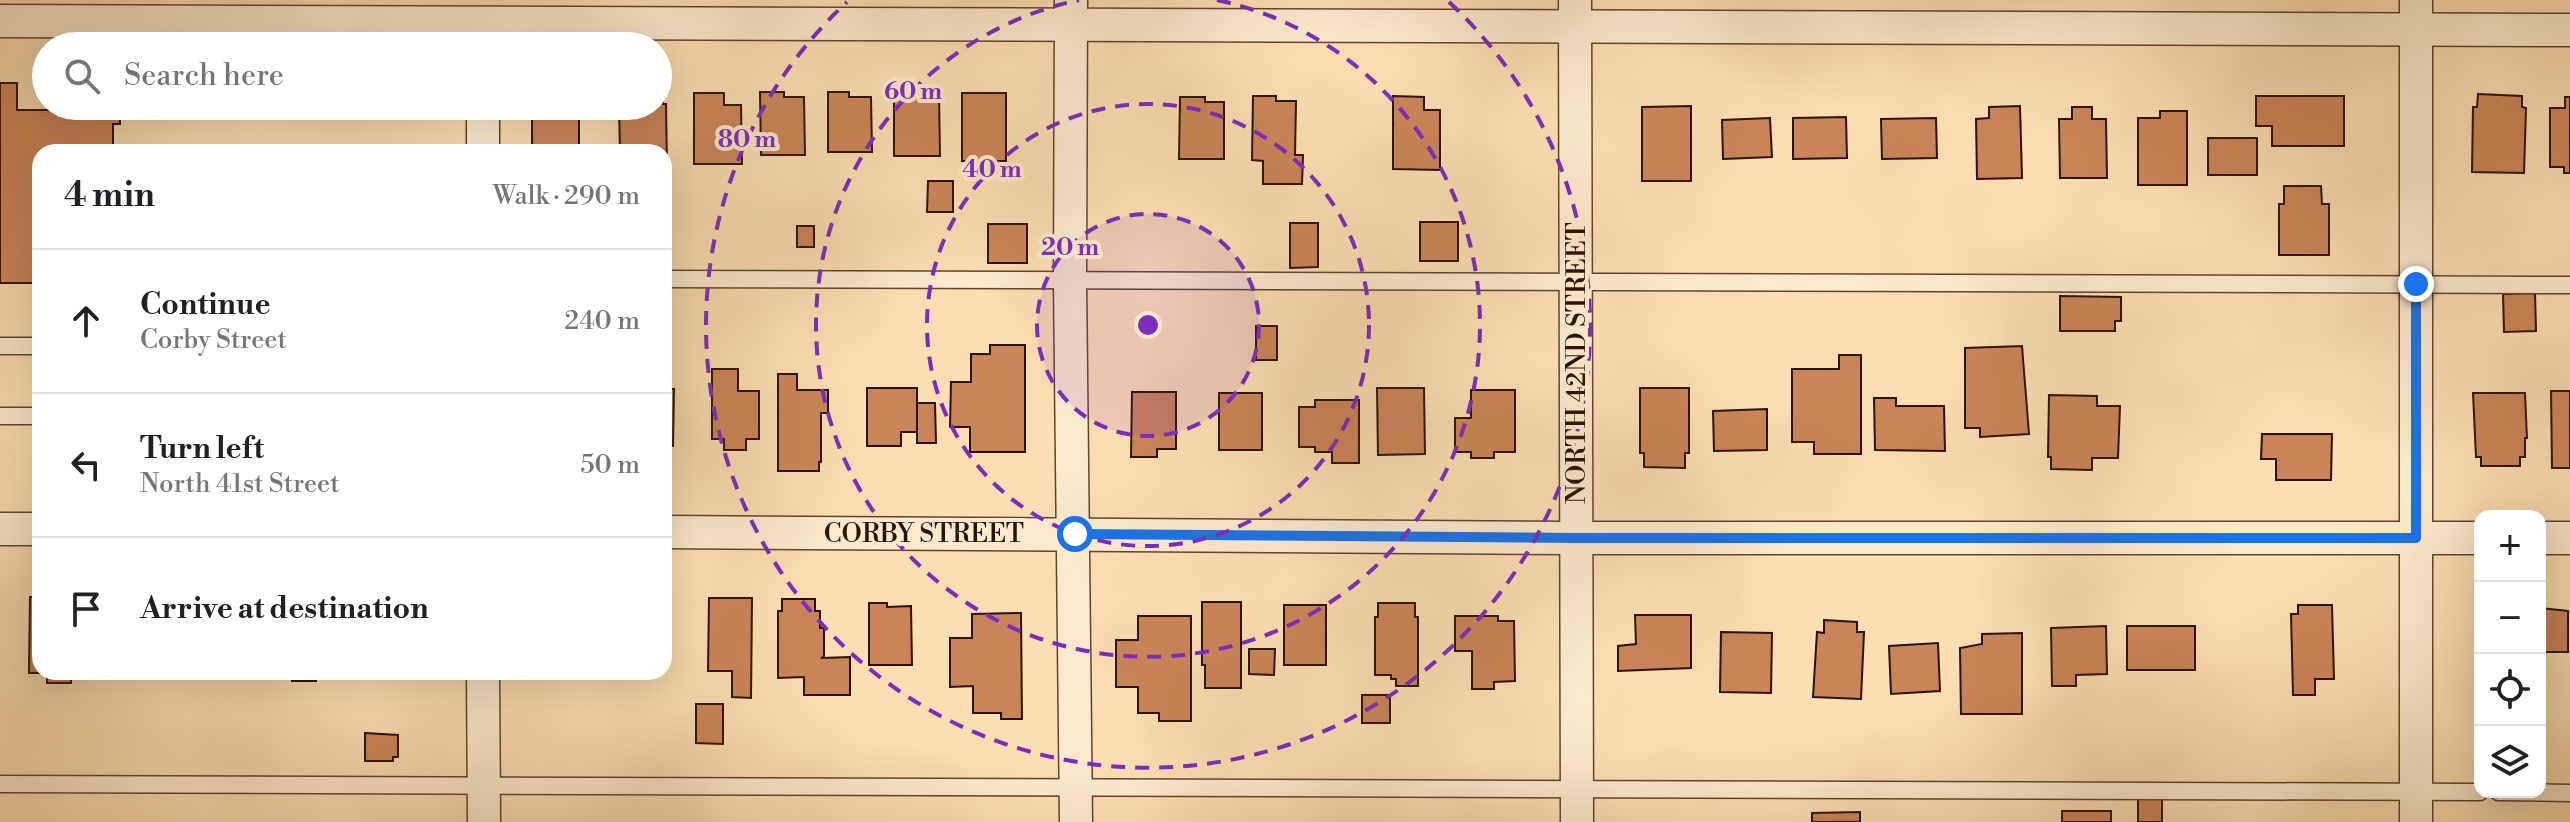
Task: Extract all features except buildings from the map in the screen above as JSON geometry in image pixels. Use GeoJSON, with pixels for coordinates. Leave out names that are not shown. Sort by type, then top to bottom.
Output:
{"type":"FeatureCollection","features":[{"type":"Feature","properties":{"kind":"street"},"geometry":{"type":"LineString","coordinates":[[1071,12],[1070,281],[1076,822]]}},
{"type":"Feature","properties":{"kind":"street"},"geometry":{"type":"LineString","coordinates":[[536,32],[1071,12],[2416,15],[2570,30]]}},
{"type":"Feature","properties":{"kind":"street","name":"NORTH 42ND STREET"},"geometry":{"type":"LineString","coordinates":[[1575,13],[1577,822]]}},
{"type":"Feature","properties":{"kind":"street"},"geometry":{"type":"LineString","coordinates":[[2416,15],[2416,807]]}},
{"type":"Feature","properties":{"kind":"street"},"geometry":{"type":"LineString","coordinates":[[0,21],[409,32]]}},
{"type":"Feature","properties":{"kind":"street"},"geometry":{"type":"LineString","coordinates":[[483,120],[483,144]]}},
{"type":"Feature","properties":{"kind":"street"},"geometry":{"type":"LineString","coordinates":[[0,529],[32,529]]}},
{"type":"Feature","properties":{"kind":"street","name":"CORBY STREET"},"geometry":{"type":"LineString","coordinates":[[672,532],[1576,538],[2474,538]]}},
{"type":"Feature","properties":{"kind":"street"},"geometry":{"type":"LineString","coordinates":[[2546,538],[2570,538]]}},
{"type":"Feature","properties":{"kind":"street"},"geometry":{"type":"LineString","coordinates":[[483,680],[484,822]]}},
{"type":"Feature","properties":{"kind":"lane"},"geometry":{"type":"LineString","coordinates":[[672,279],[2570,285]]}},
{"type":"Feature","properties":{"kind":"lane"},"geometry":{"type":"LineString","coordinates":[[0,346],[32,346]]}},
{"type":"Feature","properties":{"kind":"lane"},"geometry":{"type":"LineString","coordinates":[[0,416],[32,416]]}},
{"type":"Feature","properties":{"kind":"lane"},"geometry":{"type":"LineString","coordinates":[[0,784],[1577,790],[2416,807],[2474,793]]}},
{"type":"Feature","properties":{"kind":"lane"},"geometry":{"type":"LineString","coordinates":[[2546,793],[2570,793]]}},
{"type":"Feature","properties":{"kind":"route"},"geometry":{"type":"LineString","coordinates":[[1075,534],[1576,538],[2416,538],[2416,284]]}}]}
